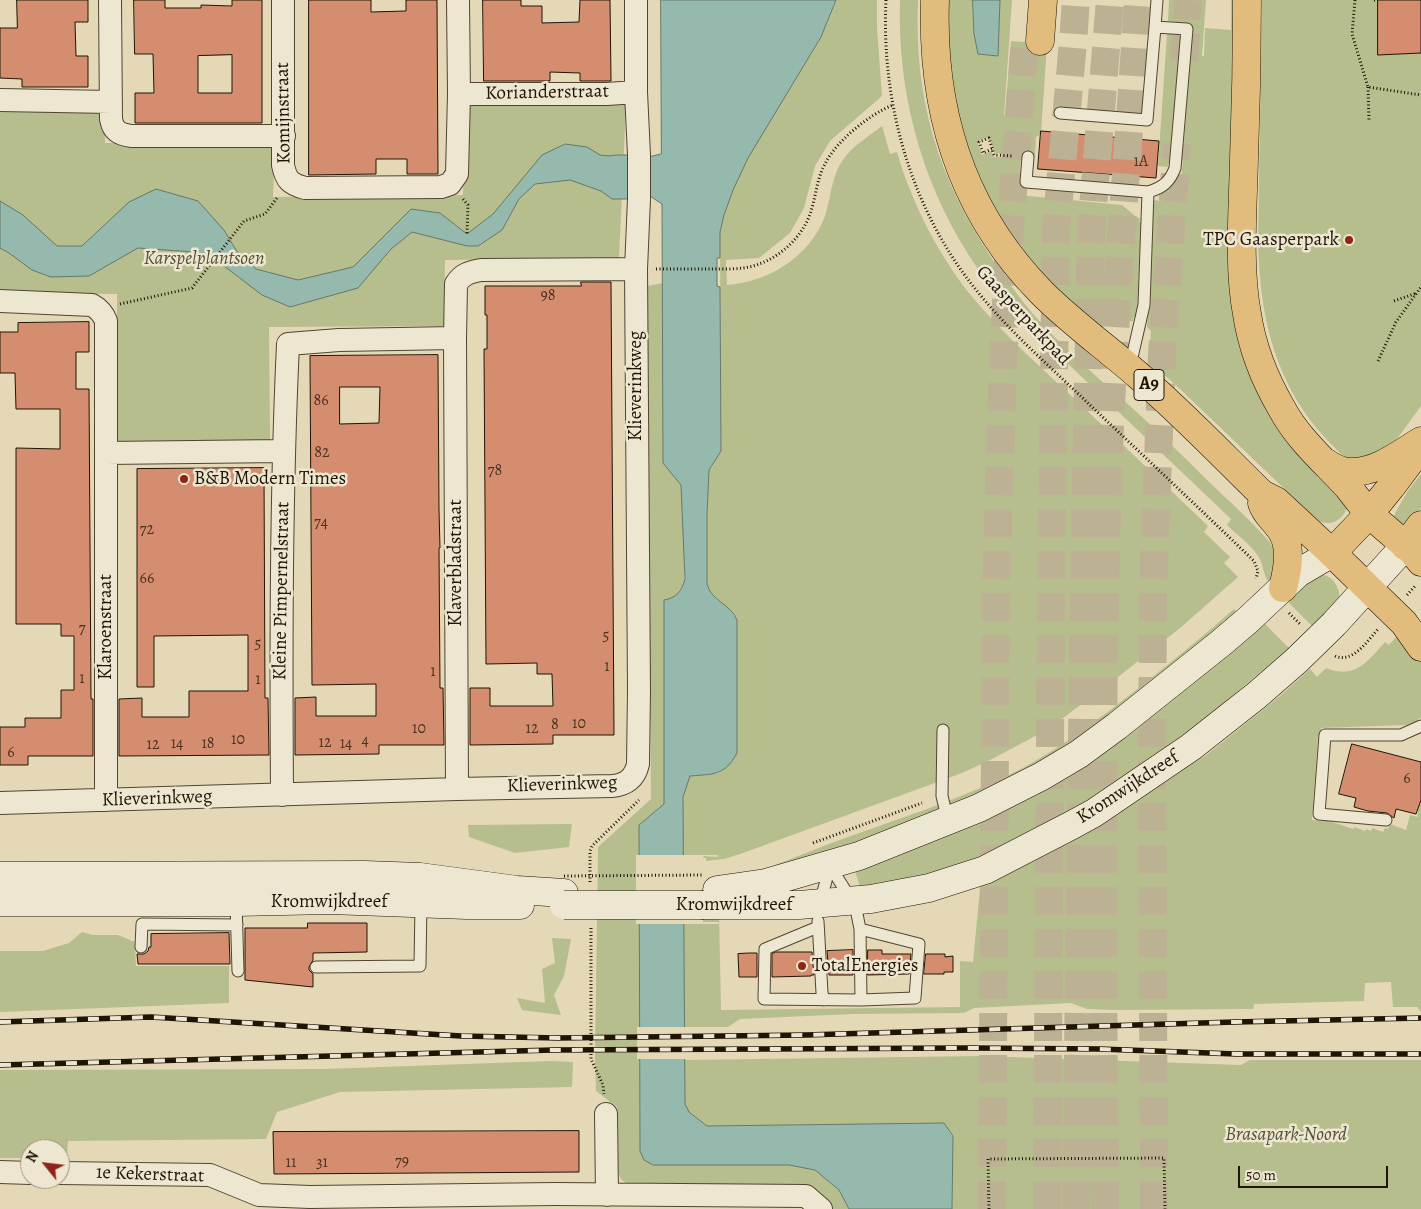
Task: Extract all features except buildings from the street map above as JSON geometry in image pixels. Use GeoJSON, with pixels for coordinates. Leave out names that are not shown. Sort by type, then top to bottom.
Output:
{"type":"FeatureCollection","features":[{"type":"Feature","properties":{"kind":"main road","name":"A9"},"geometry":{"type":"LineString","coordinates":[[935,0],[936,58],[944,116],[957,158],[977,205],[999,240],[1031,282],[1063,312],[1130,368],[1262,494],[1276,501],[1332,553]]}},
{"type":"Feature","properties":{"kind":"main road"},"geometry":{"type":"LineString","coordinates":[[1027,0],[1033,40],[1043,0]]}},
{"type":"Feature","properties":{"kind":"main road"},"geometry":{"type":"LineString","coordinates":[[1247,0],[1242,233],[1246,312],[1254,344],[1263,372],[1282,411],[1310,446],[1349,488],[1369,514],[1416,544]]}},
{"type":"Feature","properties":{"kind":"main road"},"geometry":{"type":"LineString","coordinates":[[1325,462],[1338,470],[1360,471],[1381,465],[1421,441]]}},
{"type":"Feature","properties":{"kind":"main road"},"geometry":{"type":"LineString","coordinates":[[1421,447],[1369,514],[1332,553],[1404,623],[1421,646]]}},
{"type":"Feature","properties":{"kind":"main road","name":"A9"},"geometry":{"type":"LineString","coordinates":[[1262,494],[1262,505],[1280,528],[1287,544],[1286,577],[1270,588]]}},
{"type":"Feature","properties":{"kind":"main road","name":"Kromwijkdreef"},"geometry":{"type":"LineString","coordinates":[[704,891],[799,905],[819,915],[852,901],[922,889],[985,870],[1110,803],[1191,747],[1258,695],[1322,636],[1368,588],[1416,544]]}},
{"type":"Feature","properties":{"kind":"main road","name":"Kromwijkdreef"},"geometry":{"type":"LineString","coordinates":[[0,876],[365,875],[420,877],[517,890],[564,891],[704,891],[766,883],[830,866],[859,856],[945,808],[979,808],[1060,765],[1099,740],[1208,654],[1248,620],[1270,588],[1332,553]]}},
{"type":"Feature","properties":{"kind":"main road","name":"Kromwijkdreef"},"geometry":{"type":"LineString","coordinates":[[0,902],[237,914],[330,900],[467,906],[564,891]]}},
{"type":"Feature","properties":{"kind":"street"},"geometry":{"type":"LineString","coordinates":[[110,0],[112,126],[116,131],[130,136],[284,136]]}},
{"type":"Feature","properties":{"kind":"street","name":"Komijnstraat"},"geometry":{"type":"LineString","coordinates":[[283,0],[283,166],[289,181],[305,188],[441,187],[450,184]]}},
{"type":"Feature","properties":{"kind":"street","name":"Korianderstraat"},"geometry":{"type":"LineString","coordinates":[[450,184],[457,174],[459,94],[458,0]]}},
{"type":"Feature","properties":{"kind":"street"},"geometry":{"type":"LineString","coordinates":[[636,0],[636,92]]}},
{"type":"Feature","properties":{"kind":"street","name":"Korianderstraat"},"geometry":{"type":"LineString","coordinates":[[459,94],[607,94],[636,92]]}},
{"type":"Feature","properties":{"kind":"street","name":"Klieverinkweg"},"geometry":{"type":"LineString","coordinates":[[0,803],[619,785],[632,778],[638,764],[639,709],[636,269],[639,155],[636,92]]}},
{"type":"Feature","properties":{"kind":"street"},"geometry":{"type":"LineString","coordinates":[[0,100],[111,102]]}},
{"type":"Feature","properties":{"kind":"street"},"geometry":{"type":"LineString","coordinates":[[454,338],[456,284],[465,274],[481,270],[636,269]]}},
{"type":"Feature","properties":{"kind":"street"},"geometry":{"type":"LineString","coordinates":[[0,301],[84,304],[92,305],[99,309]]}},
{"type":"Feature","properties":{"kind":"street","name":"Klaroenstraat"},"geometry":{"type":"LineString","coordinates":[[99,309],[104,314],[106,321],[106,800]]}},
{"type":"Feature","properties":{"kind":"street","name":"Kleine Pimpernelstraat"},"geometry":{"type":"LineString","coordinates":[[282,795],[283,451],[288,344],[339,340],[454,338]]}},
{"type":"Feature","properties":{"kind":"street","name":"Klaverbladstraat"},"geometry":{"type":"LineString","coordinates":[[454,338],[457,789]]}},
{"type":"Feature","properties":{"kind":"street"},"geometry":{"type":"LineString","coordinates":[[106,453],[283,451]]}},
{"type":"Feature","properties":{"kind":"street"},"geometry":{"type":"LineString","coordinates":[[597,1200],[606,1114]]}},
{"type":"Feature","properties":{"kind":"street"},"geometry":{"type":"LineString","coordinates":[[0,1172],[20,1173]]}},
{"type":"Feature","properties":{"kind":"street","name":"1e Kekerstraat"},"geometry":{"type":"LineString","coordinates":[[70,1173],[210,1176],[255,1202],[555,1202],[597,1200],[813,1202]]}},
{"type":"Feature","properties":{"kind":"lane"},"geometry":{"type":"LineString","coordinates":[[1060,113],[1148,120],[1157,0]]}},
{"type":"Feature","properties":{"kind":"lane"},"geometry":{"type":"LineString","coordinates":[[1028,157],[1026,182],[1148,192],[1164,185],[1173,174],[1175,168],[1187,30],[1155,27]]}},
{"type":"Feature","properties":{"kind":"lane"},"geometry":{"type":"LineString","coordinates":[[1130,368],[1144,305],[1148,192]]}},
{"type":"Feature","properties":{"kind":"lane"},"geometry":{"type":"LineString","coordinates":[[1386,820],[1319,814],[1325,735],[1401,735],[1421,726]]}},
{"type":"Feature","properties":{"kind":"lane"},"geometry":{"type":"LineString","coordinates":[[942,730],[945,808]]}},
{"type":"Feature","properties":{"kind":"lane"},"geometry":{"type":"LineString","coordinates":[[830,866],[856,910],[860,929],[861,1000]]}},
{"type":"Feature","properties":{"kind":"lane"},"geometry":{"type":"LineString","coordinates":[[824,1000],[822,993],[819,915],[830,866]]}},
{"type":"Feature","properties":{"kind":"lane"},"geometry":{"type":"LineString","coordinates":[[316,967],[420,966],[420,877]]}},
{"type":"Feature","properties":{"kind":"lane"},"geometry":{"type":"LineString","coordinates":[[141,946],[142,924],[237,914],[238,971]]}},
{"type":"Feature","properties":{"kind":"lane"},"geometry":{"type":"LineString","coordinates":[[819,915],[765,949],[764,1000],[916,998],[919,944],[860,929]]}},
{"type":"Feature","properties":{"kind":"path","name":"Gaasperparkpad"},"geometry":{"type":"LineString","coordinates":[[886,0],[886,63],[903,148],[923,200],[957,265],[973,287],[1023,341],[1254,560],[1258,571],[1270,588]]}},
{"type":"Feature","properties":{"kind":"path"},"geometry":{"type":"LineString","coordinates":[[1354,0],[1352,34],[1368,87],[1368,121]]}},
{"type":"Feature","properties":{"kind":"path"},"geometry":{"type":"LineString","coordinates":[[1368,87],[1421,95]]}},
{"type":"Feature","properties":{"kind":"path"},"geometry":{"type":"LineString","coordinates":[[658,269],[726,269],[744,267],[759,264],[774,256],[788,246],[798,235],[811,214],[824,165],[835,147],[872,116],[882,109],[893,105]]}},
{"type":"Feature","properties":{"kind":"path"},"geometry":{"type":"LineString","coordinates":[[992,150],[983,153],[979,142],[989,138],[994,155],[1028,157]]}},
{"type":"Feature","properties":{"kind":"path"},"geometry":{"type":"LineString","coordinates":[[99,309],[192,288],[244,222],[265,214],[289,181]]}},
{"type":"Feature","properties":{"kind":"path"},"geometry":{"type":"LineString","coordinates":[[450,184],[468,205],[467,234]]}},
{"type":"Feature","properties":{"kind":"path"},"geometry":{"type":"LineString","coordinates":[[1378,361],[1396,322],[1421,287]]}},
{"type":"Feature","properties":{"kind":"path"},"geometry":{"type":"LineString","coordinates":[[1394,302],[1417,293]]}},
{"type":"Feature","properties":{"kind":"path"},"geometry":{"type":"LineString","coordinates":[[590,891],[590,851],[592,846],[640,797],[641,792],[632,778]]}},
{"type":"Feature","properties":{"kind":"path"},"geometry":{"type":"LineString","coordinates":[[808,844],[945,808]]}},
{"type":"Feature","properties":{"kind":"path","name":"Kromwijkdreef"},"geometry":{"type":"LineString","coordinates":[[564,891],[704,891]]}},
{"type":"Feature","properties":{"kind":"path"},"geometry":{"type":"LineString","coordinates":[[590,920],[591,1058],[604,1085],[606,1114]]}},
{"type":"Feature","properties":{"kind":"path"},"geometry":{"type":"LineString","coordinates":[[989,1209],[988,1159],[1164,1158],[1165,1209]]}},
{"type":"Feature","properties":{"kind":"green space"},"geometry":{"type":"Polygon","coordinates":[[[836,0],[877,0],[882,96],[830,141],[815,166],[804,208],[790,233],[759,258],[726,260],[727,285],[758,279],[772,273],[786,265],[809,244],[825,216],[833,181],[842,161],[855,146],[882,126],[890,154],[897,152],[910,191],[928,230],[962,284],[1012,340],[1208,526],[1204,532],[1230,557],[1224,563],[1238,577],[1179,629],[1118,677],[1039,734],[962,773],[743,853],[724,859],[706,861],[706,858],[703,858],[704,856],[718,857],[718,855],[683,855],[683,797],[690,776],[719,773],[737,753],[737,620],[730,610],[713,595],[707,584],[709,470],[721,451],[720,232],[727,206],[749,156],[820,39],[836,0]]]}},
{"type":"Feature","properties":{"kind":"green space"},"geometry":{"type":"Polygon","coordinates":[[[900,0],[918,0],[920,70],[925,103],[933,135],[943,166],[956,196],[972,227],[991,257],[1039,321],[1077,359],[1160,433],[1269,541],[1275,558],[1275,567],[1270,584],[1258,556],[1227,525],[1231,519],[1023,321],[980,272],[968,254],[951,225],[937,195],[915,132],[903,67],[900,0]]]}},
{"type":"Feature","properties":{"kind":"green space"},"geometry":{"type":"Polygon","coordinates":[[[942,0],[973,0],[974,34],[978,54],[998,56],[1000,0],[1012,0],[1004,116],[1011,41],[1047,44],[1041,134],[1036,137],[1035,157],[995,153],[989,137],[977,141],[982,155],[991,151],[994,157],[1021,158],[1018,195],[1122,205],[1140,219],[1137,317],[1133,317],[1133,321],[1110,321],[1108,326],[1100,321],[1099,323],[1079,309],[1017,253],[957,136],[942,0]]]}},
{"type":"Feature","properties":{"kind":"green space"},"geometry":{"type":"Polygon","coordinates":[[[1169,0],[1206,0],[1202,56],[1204,56],[1205,28],[1231,30],[1231,0],[1239,0],[1237,294],[1347,507],[1343,516],[1336,521],[1327,523],[1318,521],[1149,361],[1154,356],[1150,343],[1151,331],[1147,327],[1153,200],[1161,201],[1162,196],[1174,197],[1175,191],[1181,184],[1192,24],[1168,21],[1169,0]]]}},
{"type":"Feature","properties":{"kind":"green space","name":"TPC Gaasperpark"},"geometry":{"type":"Polygon","coordinates":[[[1262,0],[1421,0],[1421,406],[1389,450],[1351,464],[1315,427],[1305,413],[1283,372],[1268,330],[1261,285],[1258,238],[1262,0]]]}},
{"type":"Feature","properties":{"kind":"green space"},"geometry":{"type":"Polygon","coordinates":[[[1167,34],[1179,37],[1178,45],[1180,46],[1172,164],[1168,164],[1168,167],[1158,166],[1167,34]]]}},
{"type":"Feature","properties":{"kind":"green space","name":"Karspelplantsoen"},"geometry":{"type":"Polygon","coordinates":[[[625,101],[619,258],[445,260],[444,326],[269,327],[270,441],[117,441],[117,294],[0,293],[0,107],[105,107],[105,143],[275,143],[273,197],[463,195],[466,102],[625,101]]]}},
{"type":"Feature","properties":{"kind":"green space"},"geometry":{"type":"Polygon","coordinates":[[[663,283],[663,462],[681,485],[685,561],[684,583],[664,613],[664,804],[639,825],[640,1151],[789,1165],[815,1170],[839,1190],[849,1209],[825,1209],[627,1184],[621,1179],[617,1169],[617,1107],[596,1091],[598,847],[651,799],[647,286],[663,283]]]}},
{"type":"Feature","properties":{"kind":"green space"},"geometry":{"type":"Polygon","coordinates":[[[1421,474],[1421,508],[1405,527],[1393,517],[1407,492],[1421,474]]]}},
{"type":"Feature","properties":{"kind":"green space"},"geometry":{"type":"Polygon","coordinates":[[[1321,574],[1333,581],[1339,591],[1339,597],[1331,608],[1312,626],[1283,597],[1321,574]]]}},
{"type":"Feature","properties":{"kind":"green space"},"geometry":{"type":"Polygon","coordinates":[[[1234,609],[1242,618],[1060,759],[836,853],[716,885],[703,886],[704,882],[738,877],[755,872],[962,796],[1022,769],[1076,735],[1110,710],[1201,638],[1234,609]]]}},
{"type":"Feature","properties":{"kind":"green space"},"geometry":{"type":"Polygon","coordinates":[[[1259,618],[1289,648],[1219,707],[1121,783],[1001,856],[862,893],[855,871],[939,838],[1259,618]]]}},
{"type":"Feature","properties":{"kind":"green space"},"geometry":{"type":"Polygon","coordinates":[[[1398,635],[1421,662],[1421,718],[1407,725],[1321,728],[1320,736],[1318,736],[1312,820],[1324,821],[1324,819],[1365,831],[1366,829],[1371,831],[1372,828],[1383,832],[1385,828],[1388,829],[1390,824],[1406,830],[1410,815],[1417,817],[1418,811],[1412,810],[1421,793],[1421,1012],[1417,1007],[1393,1007],[1391,982],[1365,983],[1364,1001],[1254,1004],[1253,1009],[1113,1010],[1087,1009],[1071,1003],[974,1008],[964,1013],[852,1014],[740,1019],[728,1027],[684,1027],[683,924],[719,924],[718,922],[703,922],[703,910],[719,911],[721,1010],[960,1007],[960,961],[973,962],[981,878],[1205,756],[1280,696],[1310,669],[1317,677],[1326,668],[1345,672],[1353,670],[1367,662],[1385,642],[1389,645],[1398,635]]]}},
{"type":"Feature","properties":{"kind":"green space"},"geometry":{"type":"Polygon","coordinates":[[[572,824],[569,847],[515,853],[469,837],[468,825],[572,824]]]}},
{"type":"Feature","properties":{"kind":"green space"},"geometry":{"type":"Polygon","coordinates":[[[82,932],[93,935],[118,935],[135,942],[136,966],[229,966],[229,1003],[0,1012],[0,951],[43,951],[69,943],[82,932]]]}},
{"type":"Feature","properties":{"kind":"green space"},"geometry":{"type":"Polygon","coordinates":[[[552,938],[571,939],[564,976],[554,995],[561,1015],[522,1010],[517,998],[545,1003],[542,969],[555,963],[552,938]]]}},
{"type":"Feature","properties":{"kind":"green space","name":"Brasapark-Noord"},"geometry":{"type":"Polygon","coordinates":[[[981,1056],[1241,1065],[1250,1060],[1421,1060],[1421,1209],[952,1209],[953,1136],[944,1123],[707,1126],[689,1112],[685,1104],[684,1060],[981,1056]]]}},
{"type":"Feature","properties":{"kind":"green space"},"geometry":{"type":"Polygon","coordinates":[[[551,1061],[573,1062],[572,1087],[340,1092],[277,1112],[266,1139],[70,1141],[70,1139],[20,1139],[20,1158],[0,1158],[0,1070],[325,1069],[551,1061]]]}},
{"type":"Feature","properties":{"kind":"water"},"geometry":{"type":"Polygon","coordinates":[[[661,0],[836,0],[821,37],[748,158],[733,190],[720,232],[720,258],[717,258],[717,286],[720,287],[721,451],[709,470],[707,584],[713,595],[730,610],[737,620],[737,753],[723,770],[712,774],[690,776],[683,797],[685,1104],[689,1112],[707,1126],[944,1123],[953,1136],[952,1209],[849,1209],[839,1190],[815,1170],[789,1165],[653,1165],[644,1160],[640,1151],[639,825],[664,804],[664,600],[672,598],[678,593],[685,579],[681,485],[663,463],[662,204],[650,196],[639,199],[612,199],[601,191],[570,180],[535,184],[519,199],[502,230],[478,246],[467,246],[412,232],[391,249],[358,288],[290,307],[262,295],[207,253],[138,248],[89,276],[51,277],[32,270],[0,248],[0,201],[23,215],[57,246],[82,246],[129,202],[156,189],[198,201],[224,230],[236,250],[256,269],[298,280],[353,267],[411,209],[440,213],[467,234],[493,214],[542,155],[565,144],[587,147],[600,155],[609,156],[639,155],[648,157],[661,154],[661,0]]]}},
{"type":"Feature","properties":{"kind":"water"},"geometry":{"type":"Polygon","coordinates":[[[973,0],[1000,0],[998,56],[978,54],[974,34],[973,0]]]}},
{"type":"Feature","properties":{"kind":"pier"},"geometry":{"type":"Polygon","coordinates":[[[636,855],[686,855],[686,924],[636,924],[636,855]]]}},
{"type":"Feature","properties":{"kind":"pier"},"geometry":{"type":"Polygon","coordinates":[[[637,1027],[687,1027],[686,1059],[637,1059],[637,1027]]]}},
{"type":"Feature","properties":{"kind":"tunnel"},"geometry":{"type":"LineString","coordinates":[[1047,1209],[1051,591],[1056,230],[1076,0]]}},
{"type":"Feature","properties":{"kind":"tunnel"},"geometry":{"type":"LineString","coordinates":[[1076,1209],[1091,232],[1110,0]]}},
{"type":"Feature","properties":{"kind":"tunnel"},"geometry":{"type":"LineString","coordinates":[[1105,1209],[1103,844],[1105,570],[1113,359],[1138,0]]}},
{"type":"Feature","properties":{"kind":"tunnel"},"geometry":{"type":"LineString","coordinates":[[1184,61],[1188,0]]}},
{"type":"Feature","properties":{"kind":"tunnel"},"geometry":{"type":"LineString","coordinates":[[992,1209],[996,589],[1002,387],[1009,242],[1025,40]]}},
{"type":"Feature","properties":{"kind":"tunnel"},"geometry":{"type":"LineString","coordinates":[[1154,1209],[1153,592],[1162,353],[1177,144]]}},
{"type":"Feature","properties":{"kind":"railway"},"geometry":{"type":"LineString","coordinates":[[0,1022],[151,1017],[461,1036],[558,1038],[806,1035],[1421,1018]]}},
{"type":"Feature","properties":{"kind":"railway"},"geometry":{"type":"LineString","coordinates":[[0,1065],[553,1050],[970,1048],[1100,1049],[1236,1054],[1421,1054]]}},
{"type":"Feature","properties":{"kind":"place","name":"TPC Gaasperpark"},"geometry":{"type":"Point","coordinates":[1349,240]}},
{"type":"Feature","properties":{"kind":"place","name":"B&B Modern Times"},"geometry":{"type":"Point","coordinates":[184,479]}},
{"type":"Feature","properties":{"kind":"place","name":"TotalEnergies"},"geometry":{"type":"Point","coordinates":[802,966]}}]}
